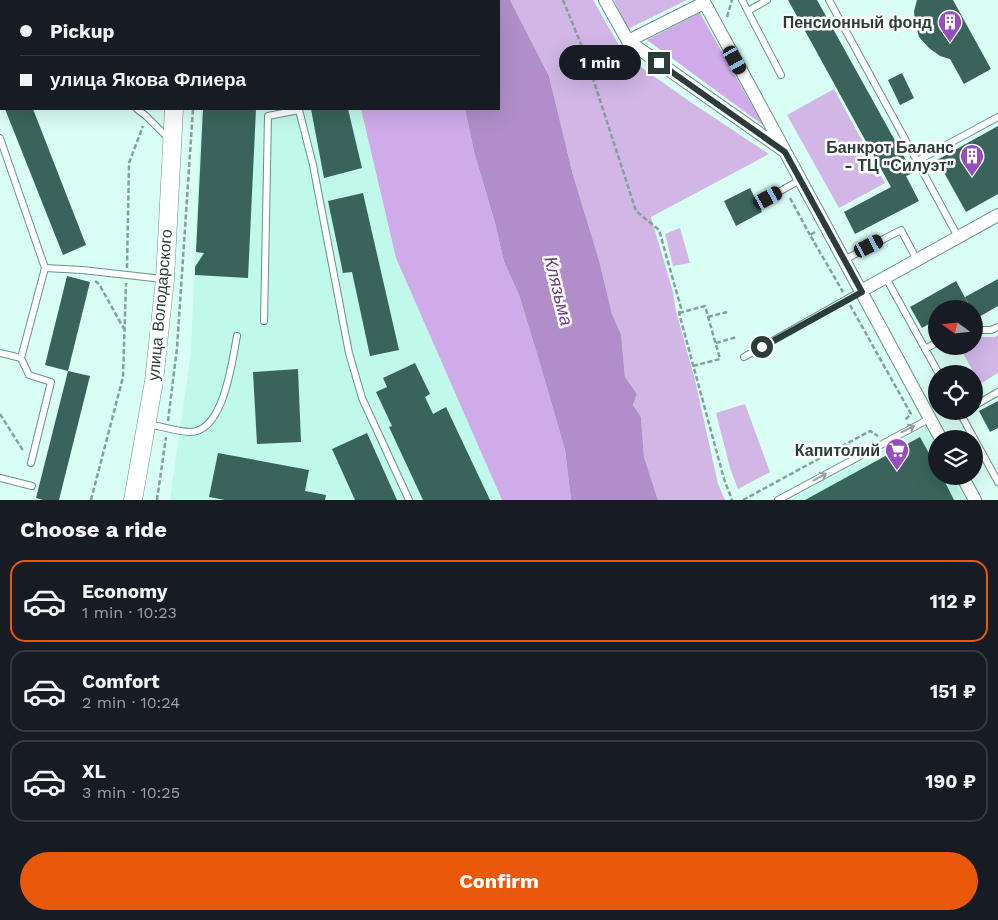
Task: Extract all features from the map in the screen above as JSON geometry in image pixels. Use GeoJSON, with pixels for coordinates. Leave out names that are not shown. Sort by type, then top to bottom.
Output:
{"type":"FeatureCollection","features":[{"type":"Feature","properties":{"kind":"main road","name":"улица Володарского"},"geometry":{"type":"LineString","coordinates":[[133,500],[154,381],[165,279],[174,110]]}},
{"type":"Feature","properties":{"kind":"street"},"geometry":{"type":"LineString","coordinates":[[605,0],[628,41],[785,152]]}},
{"type":"Feature","properties":{"kind":"street"},"geometry":{"type":"LineString","coordinates":[[628,41],[706,1],[824,226],[862,292],[928,416]]}},
{"type":"Feature","properties":{"kind":"street"},"geometry":{"type":"LineString","coordinates":[[862,292],[998,215]]}},
{"type":"Feature","properties":{"kind":"street"},"geometry":{"type":"LineString","coordinates":[[967,485],[975,500]]}},
{"type":"Feature","properties":{"kind":"lane"},"geometry":{"type":"LineString","coordinates":[[742,0],[781,74]]}},
{"type":"Feature","properties":{"kind":"lane"},"geometry":{"type":"LineString","coordinates":[[748,11],[767,0]]}},
{"type":"Feature","properties":{"kind":"lane"},"geometry":{"type":"LineString","coordinates":[[829,0],[958,237]]}},
{"type":"Feature","properties":{"kind":"lane"},"geometry":{"type":"LineString","coordinates":[[137,110],[146,116],[172,143]]}},
{"type":"Feature","properties":{"kind":"lane"},"geometry":{"type":"LineString","coordinates":[[264,321],[268,116],[299,110],[313,165],[349,353],[362,398],[409,500]]}},
{"type":"Feature","properties":{"kind":"lane"},"geometry":{"type":"LineString","coordinates":[[917,161],[998,116]]}},
{"type":"Feature","properties":{"kind":"lane"},"geometry":{"type":"LineString","coordinates":[[0,138],[45,268],[21,358],[29,374],[52,382],[31,463]]}},
{"type":"Feature","properties":{"kind":"lane"},"geometry":{"type":"LineString","coordinates":[[768,198],[800,180]]}},
{"type":"Feature","properties":{"kind":"lane"},"geometry":{"type":"LineString","coordinates":[[844,260],[901,230],[917,260]]}},
{"type":"Feature","properties":{"kind":"lane"},"geometry":{"type":"LineString","coordinates":[[45,268],[165,279]]}},
{"type":"Feature","properties":{"kind":"lane"},"geometry":{"type":"LineString","coordinates":[[886,278],[934,365]]}},
{"type":"Feature","properties":{"kind":"lane"},"geometry":{"type":"LineString","coordinates":[[744,357],[862,292]]}},
{"type":"Feature","properties":{"kind":"lane"},"geometry":{"type":"LineString","coordinates":[[983,330],[991,330],[998,327]]}},
{"type":"Feature","properties":{"kind":"lane"},"geometry":{"type":"LineString","coordinates":[[147,423],[191,432],[199,430],[212,419],[218,410],[227,384],[237,336]]}},
{"type":"Feature","properties":{"kind":"lane"},"geometry":{"type":"LineString","coordinates":[[0,353],[21,358]]}},
{"type":"Feature","properties":{"kind":"lane"},"geometry":{"type":"LineString","coordinates":[[983,401],[998,392]]}},
{"type":"Feature","properties":{"kind":"lane"},"geometry":{"type":"LineString","coordinates":[[778,500],[928,419]]}},
{"type":"Feature","properties":{"kind":"lane"},"geometry":{"type":"LineString","coordinates":[[965,420],[998,482]]}},
{"type":"Feature","properties":{"kind":"lane"},"geometry":{"type":"LineString","coordinates":[[990,467],[998,464]]}},
{"type":"Feature","properties":{"kind":"lane"},"geometry":{"type":"LineString","coordinates":[[0,479],[32,486]]}},
{"type":"Feature","properties":{"kind":"path"},"geometry":{"type":"LineString","coordinates":[[563,0],[585,54],[636,211],[659,230],[681,308],[679,313],[693,366],[724,479],[732,500]]}},
{"type":"Feature","properties":{"kind":"path"},"geometry":{"type":"LineString","coordinates":[[91,500],[122,376],[129,163],[146,116]]}},
{"type":"Feature","properties":{"kind":"path"},"geometry":{"type":"LineString","coordinates":[[743,500],[870,431],[886,440],[911,414],[790,198]]}},
{"type":"Feature","properties":{"kind":"path"},"geometry":{"type":"LineString","coordinates":[[810,235],[824,226]]}},
{"type":"Feature","properties":{"kind":"path"},"geometry":{"type":"LineString","coordinates":[[82,270],[99,284],[124,331]]}},
{"type":"Feature","properties":{"kind":"path"},"geometry":{"type":"LineString","coordinates":[[679,313],[705,306],[720,358],[693,366]]}},
{"type":"Feature","properties":{"kind":"path"},"geometry":{"type":"LineString","coordinates":[[708,317],[727,312]]}},
{"type":"Feature","properties":{"kind":"path"},"geometry":{"type":"LineString","coordinates":[[716,343],[737,337]]}},
{"type":"Feature","properties":{"kind":"path"},"geometry":{"type":"LineString","coordinates":[[0,414],[31,463]]}},
{"type":"Feature","properties":{"kind":"shaded area"},"geometry":{"type":"Polygon","coordinates":[[[510,0],[593,0],[619,45],[641,67],[769,154],[651,217],[673,292],[718,484],[725,500],[658,500],[644,457],[641,417],[633,405],[637,394],[625,377],[621,334],[612,314],[599,260],[573,175],[549,76],[510,0]]]}},
{"type":"Feature","properties":{"kind":"shaded area"},"geometry":{"type":"Polygon","coordinates":[[[614,0],[687,0],[628,29],[614,0]]]}},
{"type":"Feature","properties":{"kind":"shaded area"},"geometry":{"type":"Polygon","coordinates":[[[700,13],[763,125],[647,40],[700,13]]]}},
{"type":"Feature","properties":{"kind":"shaded area"},"geometry":{"type":"Polygon","coordinates":[[[834,89],[885,183],[839,208],[787,115],[834,89]]]}},
{"type":"Feature","properties":{"kind":"shaded area"},"geometry":{"type":"Polygon","coordinates":[[[201,110],[361,110],[396,258],[502,500],[170,500],[191,352],[201,110]]]}},
{"type":"Feature","properties":{"kind":"shaded area"},"geometry":{"type":"Polygon","coordinates":[[[361,110],[465,110],[474,152],[495,223],[504,262],[519,295],[565,450],[571,500],[502,500],[396,258],[361,110]]]}},
{"type":"Feature","properties":{"kind":"shaded area"},"geometry":{"type":"Polygon","coordinates":[[[680,228],[690,263],[673,266],[665,234],[680,228]]]}},
{"type":"Feature","properties":{"kind":"shaded area"},"geometry":{"type":"Polygon","coordinates":[[[998,335],[998,373],[983,382],[983,365],[970,365],[964,355],[983,355],[983,337],[995,337],[998,335]]]}},
{"type":"Feature","properties":{"kind":"shaded area"},"geometry":{"type":"Polygon","coordinates":[[[745,404],[770,472],[738,489],[730,468],[716,413],[745,404]]]}},
{"type":"Feature","properties":{"kind":"shaded area","name":"Капитолий"},"geometry":{"type":"Polygon","coordinates":[[[926,427],[928,431],[928,485],[957,485],[965,500],[789,500],[926,427]]]}},
{"type":"Feature","properties":{"kind":"water","name":"Клязьма"},"geometry":{"type":"Polygon","coordinates":[[[500,0],[510,0],[549,76],[573,175],[599,260],[612,314],[621,334],[625,377],[637,394],[633,405],[641,417],[644,457],[658,500],[571,500],[565,450],[519,295],[504,262],[495,223],[474,152],[465,110],[500,110],[500,0]]]}},
{"type":"Feature","properties":{"kind":"building"},"geometry":{"type":"Polygon","coordinates":[[[788,0],[817,0],[913,173],[906,176],[919,201],[855,234],[844,212],[891,187],[788,0]]]}},
{"type":"Feature","properties":{"kind":"building","name":"Пенсионный фонд"},"geometry":{"type":"Polygon","coordinates":[[[917,0],[953,0],[991,69],[964,84],[950,59],[940,56],[919,37],[914,11],[917,0]]]}},
{"type":"Feature","properties":{"kind":"building"},"geometry":{"type":"Polygon","coordinates":[[[902,73],[914,98],[900,105],[888,80],[902,73]]]}},
{"type":"Feature","properties":{"kind":"building"},"geometry":{"type":"Polygon","coordinates":[[[5,110],[33,110],[86,245],[63,255],[5,110]]]}},
{"type":"Feature","properties":{"kind":"building"},"geometry":{"type":"Polygon","coordinates":[[[203,110],[256,110],[248,278],[195,275],[195,267],[204,253],[196,252],[203,110]]]}},
{"type":"Feature","properties":{"kind":"building"},"geometry":{"type":"Polygon","coordinates":[[[311,110],[348,110],[362,168],[324,178],[311,110]]]}},
{"type":"Feature","properties":{"kind":"building","name":"Банкрот Баланс - ТЦ \"Силуэт\""},"geometry":{"type":"Polygon","coordinates":[[[998,126],[998,194],[966,212],[937,160],[998,126]]]}},
{"type":"Feature","properties":{"kind":"building"},"geometry":{"type":"Polygon","coordinates":[[[750,188],[762,212],[736,226],[724,201],[750,188]]]}},
{"type":"Feature","properties":{"kind":"building"},"geometry":{"type":"Polygon","coordinates":[[[363,193],[399,350],[370,356],[352,272],[343,273],[328,201],[363,193]]]}},
{"type":"Feature","properties":{"kind":"building"},"geometry":{"type":"Polygon","coordinates":[[[67,276],[90,282],[68,371],[45,365],[67,276]]]}},
{"type":"Feature","properties":{"kind":"building"},"geometry":{"type":"Polygon","coordinates":[[[998,279],[998,306],[983,315],[983,300],[966,300],[965,297],[998,279]]]}},
{"type":"Feature","properties":{"kind":"building"},"geometry":{"type":"Polygon","coordinates":[[[956,281],[966,300],[928,300],[928,325],[922,328],[910,307],[956,281]]]}},
{"type":"Feature","properties":{"kind":"building"},"geometry":{"type":"Polygon","coordinates":[[[415,363],[430,394],[425,397],[433,414],[446,407],[490,500],[423,500],[389,427],[392,426],[376,392],[387,387],[383,378],[415,363]]]}},
{"type":"Feature","properties":{"kind":"building"},"geometry":{"type":"Polygon","coordinates":[[[298,369],[301,442],[257,444],[253,372],[298,369]]]}},
{"type":"Feature","properties":{"kind":"building"},"geometry":{"type":"Polygon","coordinates":[[[68,371],[90,376],[59,500],[43,500],[36,498],[68,371]]]}},
{"type":"Feature","properties":{"kind":"building"},"geometry":{"type":"Polygon","coordinates":[[[998,401],[998,428],[990,432],[983,419],[983,409],[998,401]]]}},
{"type":"Feature","properties":{"kind":"building"},"geometry":{"type":"Polygon","coordinates":[[[367,433],[397,500],[355,500],[332,449],[367,433]]]}},
{"type":"Feature","properties":{"kind":"building","name":"Капитолий"},"geometry":{"type":"Polygon","coordinates":[[[920,437],[928,452],[928,485],[946,485],[954,500],[805,500],[920,437]]]}},
{"type":"Feature","properties":{"kind":"building"},"geometry":{"type":"Polygon","coordinates":[[[218,453],[309,470],[305,491],[326,495],[325,500],[225,500],[209,497],[218,453]]]}},
{"type":"Feature","properties":{"kind":"place","name":"Пенсионный фонд"},"geometry":{"type":"Point","coordinates":[950,43]}},
{"type":"Feature","properties":{"kind":"place","name":"Банкрот Баланс - ТЦ \"Силуэт\""},"geometry":{"type":"Point","coordinates":[972,177]}},
{"type":"Feature","properties":{"kind":"place","name":"Капитолий"},"geometry":{"type":"Point","coordinates":[897,471]}},
{"type":"Feature","properties":{"kind":"route"},"geometry":{"type":"LineString","coordinates":[[659,63],[785,152],[862,292],[762,347]]}}]}
